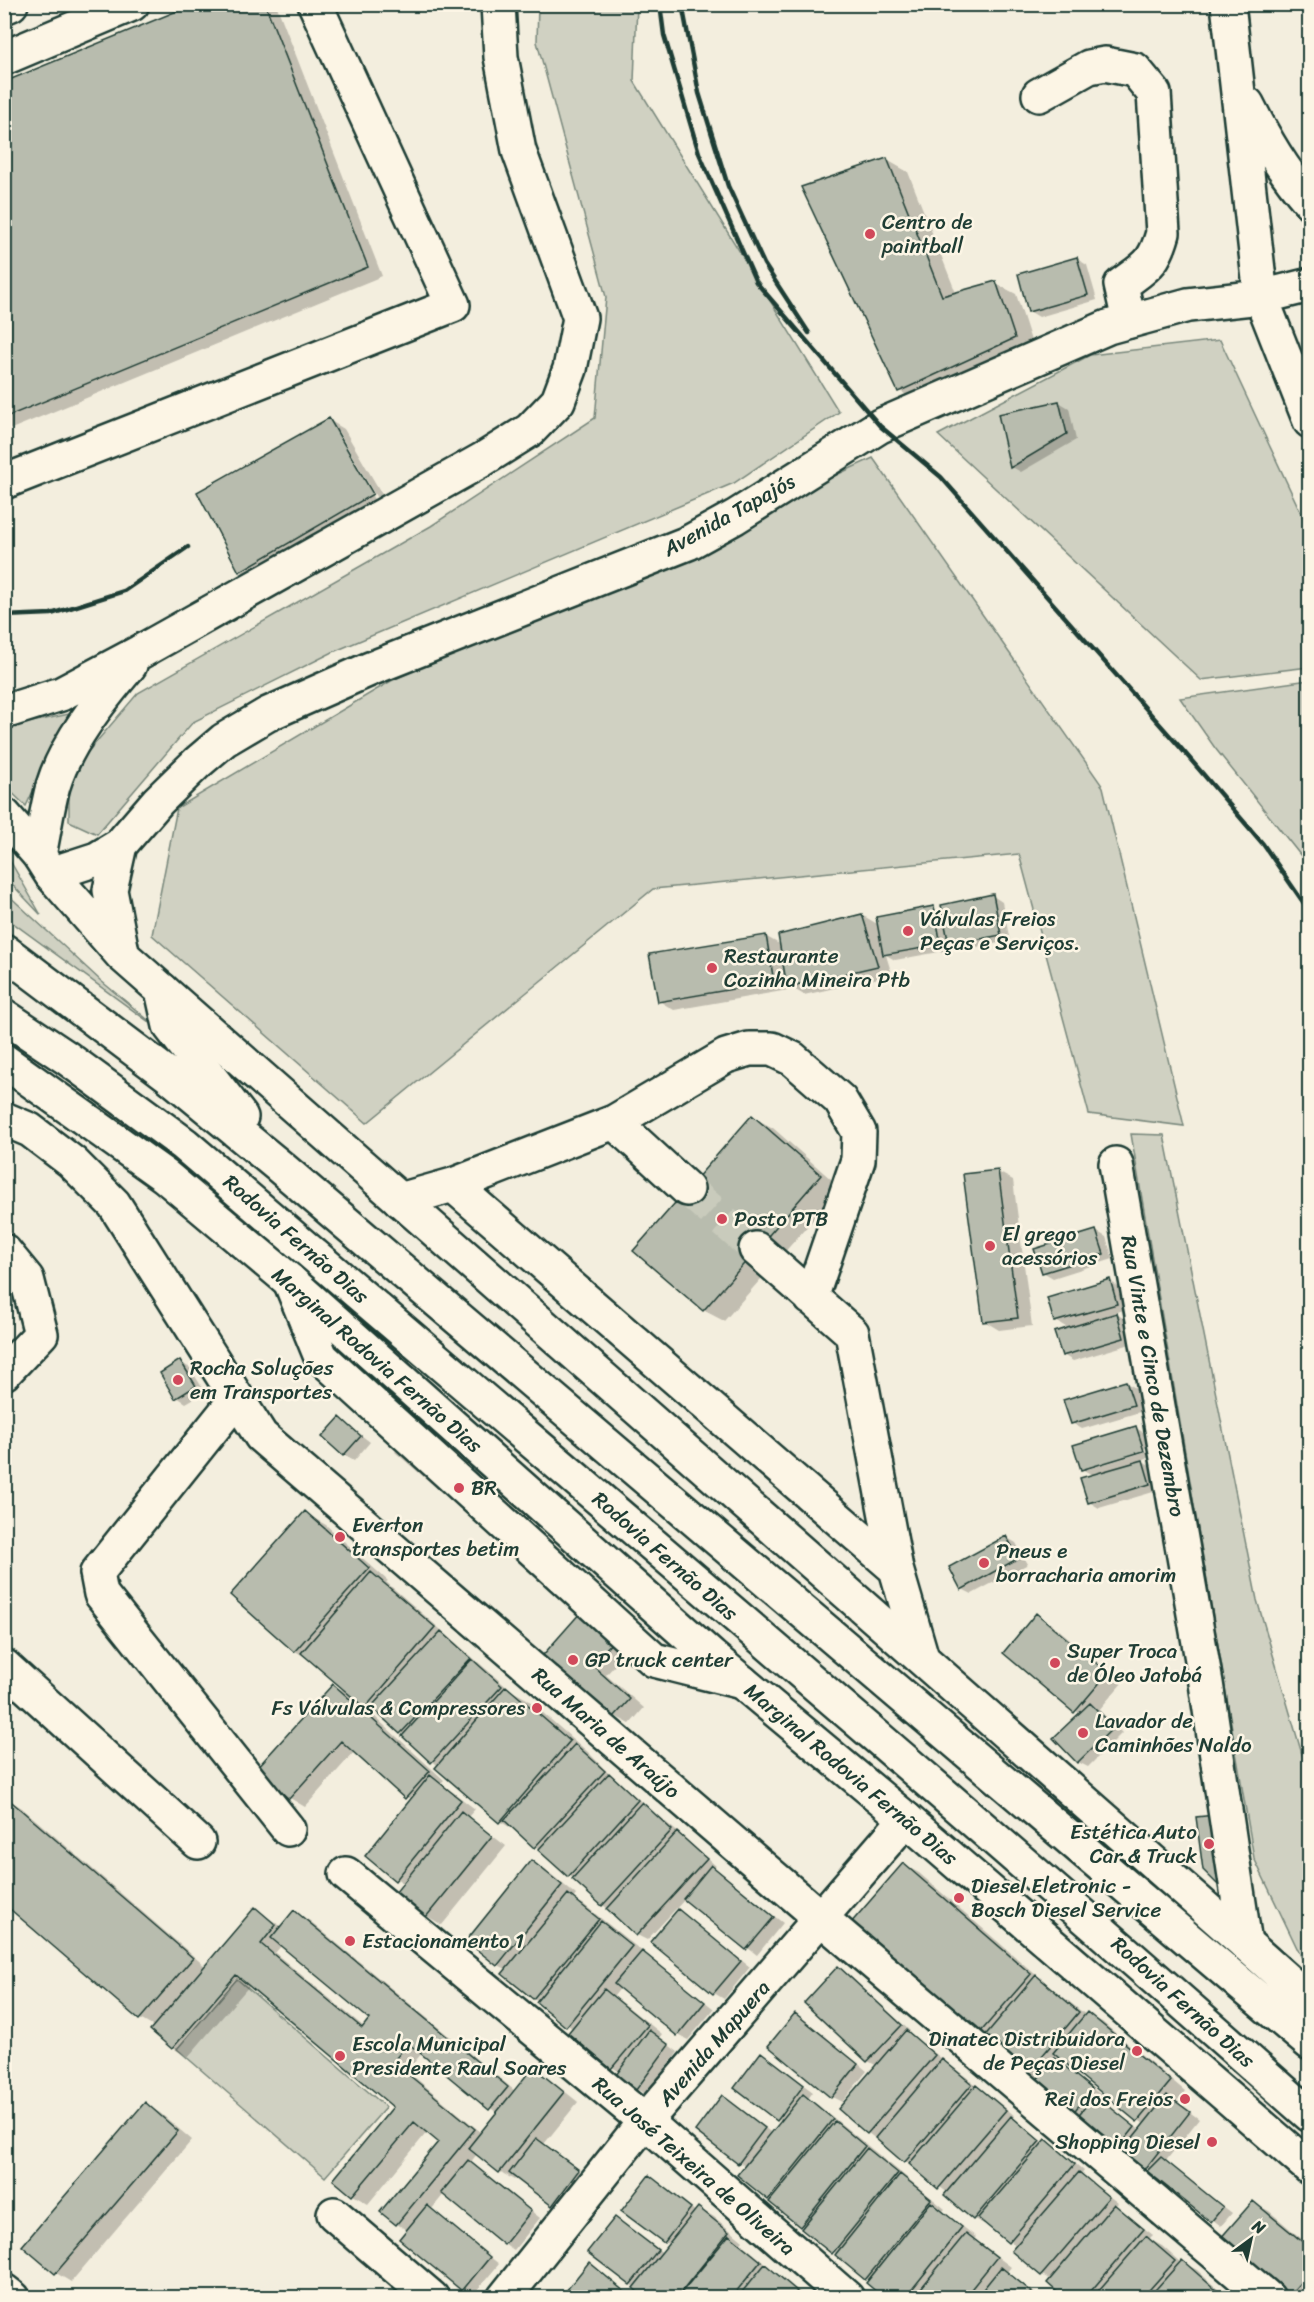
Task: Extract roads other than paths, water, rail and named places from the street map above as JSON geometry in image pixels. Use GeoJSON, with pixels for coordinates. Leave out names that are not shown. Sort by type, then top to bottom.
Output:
{"type":"FeatureCollection","features":[{"type":"Feature","properties":{"kind":"main road"},"geometry":{"type":"LineString","coordinates":[[4,7],[11,4]]}},
{"type":"Feature","properties":{"kind":"main road"},"geometry":{"type":"LineString","coordinates":[[4,58],[132,4]]}},
{"type":"Feature","properties":{"kind":"main road"},"geometry":{"type":"LineString","coordinates":[[4,482],[453,305],[315,4]]}},
{"type":"Feature","properties":{"kind":"main road"},"geometry":{"type":"LineString","coordinates":[[4,712],[60,694],[140,652],[482,459],[530,430],[558,401],[570,369],[580,318],[519,151],[501,57],[498,4]]}},
{"type":"Feature","properties":{"kind":"main road"},"geometry":{"type":"LineString","coordinates":[[1228,4],[1261,297],[1310,421]]}},
{"type":"Feature","properties":{"kind":"main road"},"geometry":{"type":"LineString","coordinates":[[1039,95],[1089,67],[1105,64],[1135,70],[1154,93],[1163,233],[1158,254],[1121,285],[1129,321]]}},
{"type":"Feature","properties":{"kind":"main road"},"geometry":{"type":"LineString","coordinates":[[1236,80],[1266,144],[1287,177],[1310,202]]}},
{"type":"Feature","properties":{"kind":"main road","name":"Avenida Tapajós"},"geometry":{"type":"LineString","coordinates":[[45,865],[97,860],[120,846],[158,801],[197,763],[224,740],[268,714],[369,669],[688,543],[735,517],[880,426],[1108,327],[1188,305],[1261,297],[1310,285]]}},
{"type":"Feature","properties":{"kind":"main road"},"geometry":{"type":"LineString","coordinates":[[45,865],[53,786],[64,760],[100,701],[140,652]]}},
{"type":"Feature","properties":{"kind":"main road"},"geometry":{"type":"LineString","coordinates":[[4,814],[122,955],[1310,2001]]}},
{"type":"Feature","properties":{"kind":"main road","name":"Avenida Tapajós"},"geometry":{"type":"LineString","coordinates":[[120,846],[110,890],[122,955]]}},
{"type":"Feature","properties":{"kind":"main road","name":"Rodovia Fernão Dias"},"geometry":{"type":"LineString","coordinates":[[4,951],[167,1074],[279,1166],[1310,2043]]}},
{"type":"Feature","properties":{"kind":"main road"},"geometry":{"type":"LineString","coordinates":[[162,990],[170,1026],[279,1166]]}},
{"type":"Feature","properties":{"kind":"main road","name":"Rodovia Fernão Dias"},"geometry":{"type":"LineString","coordinates":[[4,1016],[67,1058],[184,1144],[1081,1913],[1310,2115]]}},
{"type":"Feature","properties":{"kind":"main road"},"geometry":{"type":"LineString","coordinates":[[400,1200],[453,1185],[614,1122],[726,1056],[749,1049],[772,1049],[793,1059],[840,1100],[859,1132],[858,1160],[811,1298]]}},
{"type":"Feature","properties":{"kind":"main road","name":"Marginal Rodovia Fernão Dias"},"geometry":{"type":"LineString","coordinates":[[4,1061],[165,1176],[290,1281],[742,1682],[1310,2168]]}},
{"type":"Feature","properties":{"kind":"main road","name":"Rua Maria de Araújo"},"geometry":{"type":"LineString","coordinates":[[4,1119],[30,1130],[72,1162],[114,1204],[261,1436],[822,1919],[1268,2298]]}},
{"type":"Feature","properties":{"kind":"main road"},"geometry":{"type":"LineString","coordinates":[[614,1122],[687,1189]]}},
{"type":"Feature","properties":{"kind":"main road","name":"Rua Vinte e Cinco de Dezembro"},"geometry":{"type":"LineString","coordinates":[[1116,1164],[1204,1671],[1245,1943]]}},
{"type":"Feature","properties":{"kind":"main road"},"geometry":{"type":"LineString","coordinates":[[453,1185],[896,1569]]}},
{"type":"Feature","properties":{"kind":"main road"},"geometry":{"type":"LineString","coordinates":[[756,1250],[852,1333],[896,1569],[922,1658]]}},
{"type":"Feature","properties":{"kind":"main road"},"geometry":{"type":"LineString","coordinates":[[4,1251],[27,1279],[41,1334],[4,1373]]}},
{"type":"Feature","properties":{"kind":"main road"},"geometry":{"type":"LineString","coordinates":[[237,1398],[97,1573],[101,1594],[288,1829]]}},
{"type":"Feature","properties":{"kind":"main road"},"geometry":{"type":"LineString","coordinates":[[4,1666],[198,1842]]}},
{"type":"Feature","properties":{"kind":"main road","name":"Avenida Mapuera"},"geometry":{"type":"LineString","coordinates":[[504,2298],[645,2121],[906,1820]]}},
{"type":"Feature","properties":{"kind":"main road","name":"Rua José Teixeira de Oliveira"},"geometry":{"type":"LineString","coordinates":[[346,1874],[645,2121],[847,2298]]}},
{"type":"Feature","properties":{"kind":"main road"},"geometry":{"type":"LineString","coordinates":[[334,2214],[432,2298]]}},
{"type":"Feature","properties":{"kind":"main road"},"geometry":{"type":"LineString","coordinates":[[4,2290],[13,2298]]}},
{"type":"Feature","properties":{"kind":"tunnel"},"geometry":{"type":"LineString","coordinates":[[687,1189],[756,1249]]}},
{"type":"Feature","properties":{"kind":"railway"},"geometry":{"type":"LineString","coordinates":[[660,4],[664,35],[699,153],[756,282],[880,426],[941,477],[1179,746],[1263,844],[1310,912]]}},
{"type":"Feature","properties":{"kind":"railway"},"geometry":{"type":"LineString","coordinates":[[682,4],[699,93],[728,186],[764,264],[809,333]]}},
{"type":"Feature","properties":{"kind":"railway"},"geometry":{"type":"LineString","coordinates":[[4,616],[51,614],[124,591],[188,547]]}},
{"type":"Feature","properties":{"kind":"place","name":"Centro de paintball"},"geometry":{"type":"Point","coordinates":[870,234]}},
{"type":"Feature","properties":{"kind":"place","name":"Válvulas Freios Peças e Serviços."},"geometry":{"type":"Point","coordinates":[908,931]}},
{"type":"Feature","properties":{"kind":"place","name":"Restaurante Cozinha Mineira Ptb"},"geometry":{"type":"Point","coordinates":[712,968]}},
{"type":"Feature","properties":{"kind":"place","name":"Posto PTB"},"geometry":{"type":"Point","coordinates":[722,1219]}},
{"type":"Feature","properties":{"kind":"place","name":"El grego acessórios"},"geometry":{"type":"Point","coordinates":[990,1246]}},
{"type":"Feature","properties":{"kind":"place","name":"Rocha Soluções em Transportes"},"geometry":{"type":"Point","coordinates":[178,1380]}},
{"type":"Feature","properties":{"kind":"place","name":"BR"},"geometry":{"type":"Point","coordinates":[459,1488]}},
{"type":"Feature","properties":{"kind":"place","name":"Everton transportes betim"},"geometry":{"type":"Point","coordinates":[340,1537]}},
{"type":"Feature","properties":{"kind":"place","name":"Pneus e borracharia amorim"},"geometry":{"type":"Point","coordinates":[984,1563]}},
{"type":"Feature","properties":{"kind":"place","name":"GP truck center"},"geometry":{"type":"Point","coordinates":[573,1660]}},
{"type":"Feature","properties":{"kind":"place","name":"Super Troca de Óleo Jatobá"},"geometry":{"type":"Point","coordinates":[1055,1663]}},
{"type":"Feature","properties":{"kind":"place","name":"Fs Válvulas & Compressores"},"geometry":{"type":"Point","coordinates":[537,1708]}},
{"type":"Feature","properties":{"kind":"place","name":"Lavador de Caminhões Naldo"},"geometry":{"type":"Point","coordinates":[1083,1733]}},
{"type":"Feature","properties":{"kind":"place","name":"Estética Auto Car & Truck"},"geometry":{"type":"Point","coordinates":[1209,1844]}},
{"type":"Feature","properties":{"kind":"place","name":"Diesel Eletronic - Bosch Diesel Service"},"geometry":{"type":"Point","coordinates":[959,1898]}},
{"type":"Feature","properties":{"kind":"place","name":"Estacionamento 1"},"geometry":{"type":"Point","coordinates":[350,1941]}},
{"type":"Feature","properties":{"kind":"place","name":"Dinatec Distribuidora de Peças Diesel"},"geometry":{"type":"Point","coordinates":[1137,2051]}},
{"type":"Feature","properties":{"kind":"place","name":"Escola Municipal Presidente Raul Soares"},"geometry":{"type":"Point","coordinates":[340,2056]}},
{"type":"Feature","properties":{"kind":"place","name":"Rei dos Freios"},"geometry":{"type":"Point","coordinates":[1185,2099]}},
{"type":"Feature","properties":{"kind":"place","name":"Shopping Diesel"},"geometry":{"type":"Point","coordinates":[1212,2142]}}]}
